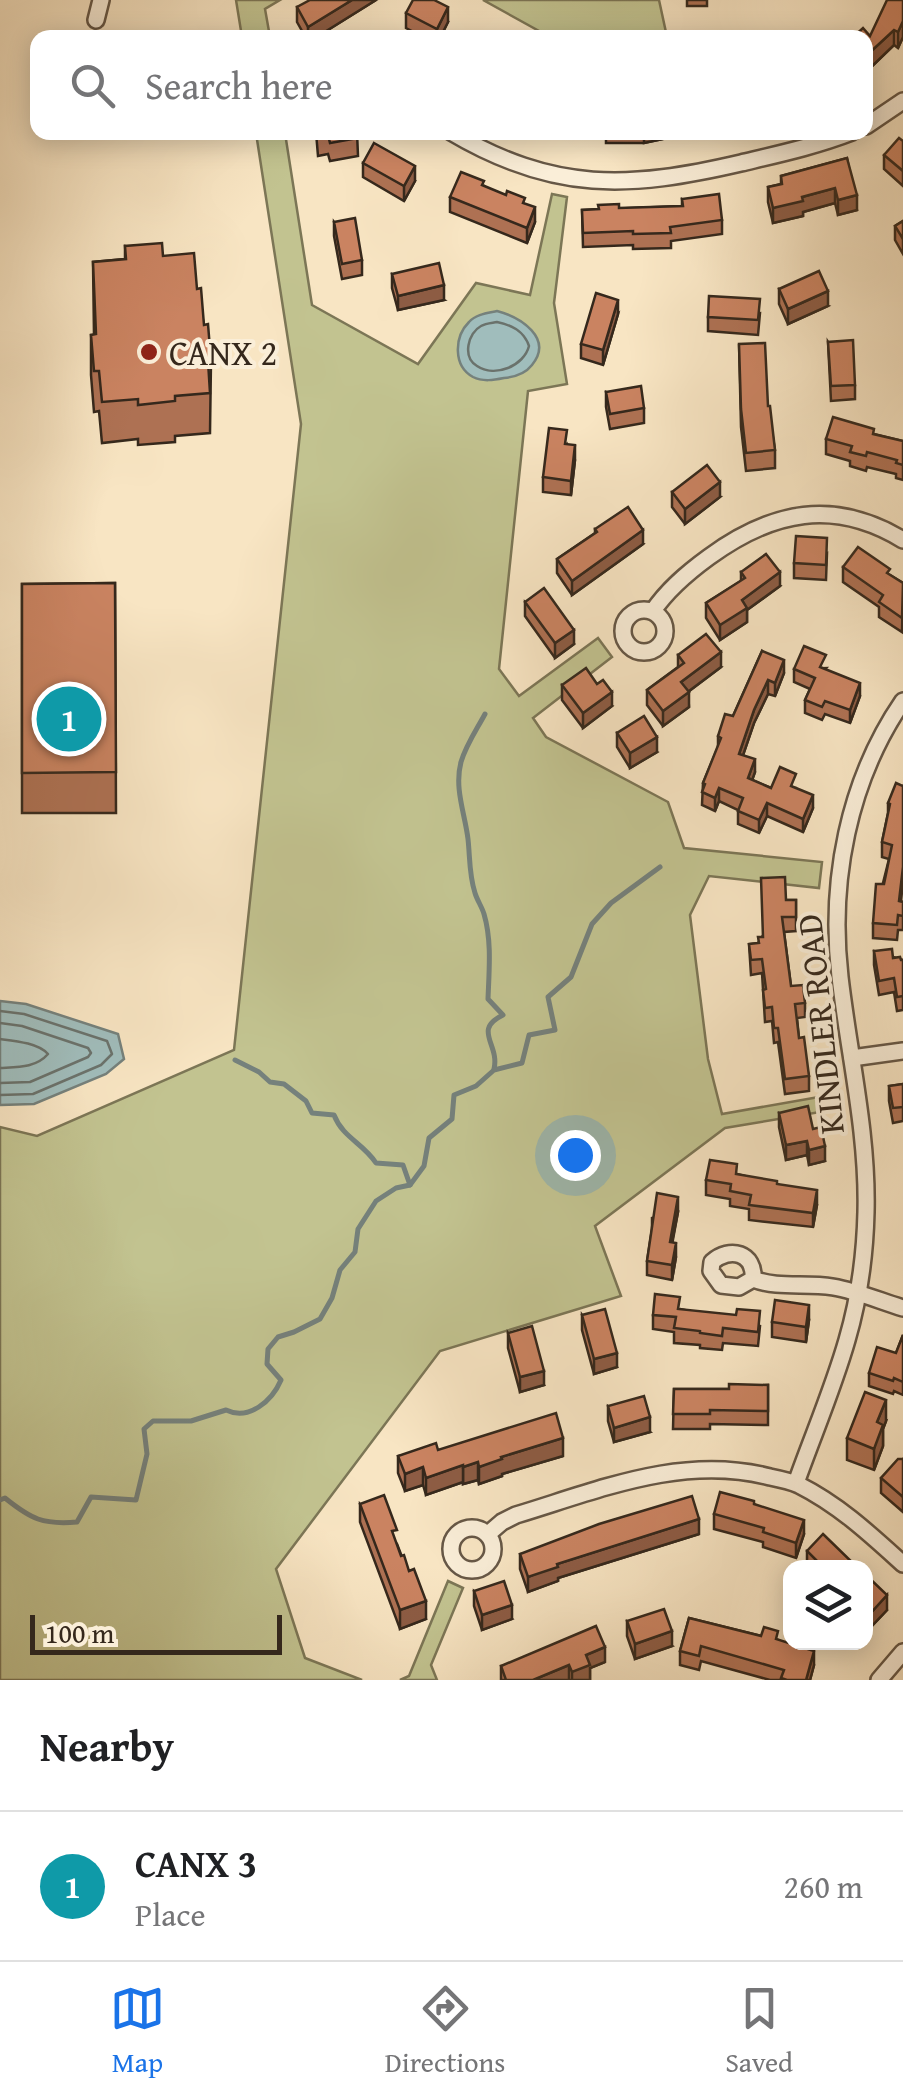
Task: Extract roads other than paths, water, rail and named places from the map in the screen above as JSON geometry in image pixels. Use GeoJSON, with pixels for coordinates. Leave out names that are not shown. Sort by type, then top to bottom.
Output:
{"type":"FeatureCollection","features":[{"type":"Feature","properties":{"kind":"street"},"geometry":{"type":"LineString","coordinates":[[96,20],[101,0]]}},
{"type":"Feature","properties":{"kind":"street"},"geometry":{"type":"LineString","coordinates":[[873,121],[903,101]]}},
{"type":"Feature","properties":{"kind":"street"},"geometry":{"type":"LineString","coordinates":[[465,140],[543,172],[577,180],[622,182],[680,177],[832,140]]}},
{"type":"Feature","properties":{"kind":"street"},"geometry":{"type":"LineString","coordinates":[[652,611],[687,573],[728,543],[776,520],[806,514],[837,514],[859,518],[903,540]]}},
{"type":"Feature","properties":{"kind":"street","name":"KINDLER ROAD"},"geometry":{"type":"LineString","coordinates":[[796,1483],[842,1355],[858,1293],[866,1212],[865,1171],[840,976],[840,870],[863,772],[903,702]]}},
{"type":"Feature","properties":{"kind":"street"},"geometry":{"type":"LineString","coordinates":[[852,1058],[903,1051]]}},
{"type":"Feature","properties":{"kind":"street"},"geometry":{"type":"LineString","coordinates":[[753,1280],[821,1285],[903,1308]]}},
{"type":"Feature","properties":{"kind":"street"},"geometry":{"type":"LineString","coordinates":[[488,1534],[516,1515],[648,1476],[684,1469],[756,1473],[796,1483],[859,1524],[903,1564]]}},
{"type":"Feature","properties":{"kind":"street"},"geometry":{"type":"LineString","coordinates":[[879,1680],[903,1652]]}},
{"type":"Feature","properties":{"kind":"water"},"geometry":{"type":"Polygon","coordinates":[[[497,311],[531,330],[537,338],[538,355],[520,374],[477,379],[466,372],[459,359],[460,335],[472,319],[497,311]]]}},
{"type":"Feature","properties":{"kind":"water"},"geometry":{"type":"Polygon","coordinates":[[[0,1001],[26,1004],[118,1034],[124,1059],[106,1074],[34,1104],[0,1105],[0,1001]]]}},
{"type":"Feature","properties":{"kind":"waterway"},"geometry":{"type":"LineString","coordinates":[[485,714],[463,756],[459,781],[472,879],[488,935],[488,999],[503,1015],[489,1026],[494,1069]]}},
{"type":"Feature","properties":{"kind":"waterway"},"geometry":{"type":"LineString","coordinates":[[0,1500],[5,1498],[38,1519],[77,1522],[91,1497],[136,1500],[147,1454],[144,1429],[153,1421],[191,1421],[226,1410],[243,1413],[266,1402],[281,1380],[267,1364],[268,1349],[278,1337],[320,1319],[332,1298],[340,1270],[355,1252],[358,1229],[376,1201],[396,1188],[410,1185],[424,1166],[429,1138],[452,1119],[454,1095],[476,1086],[494,1070],[522,1063],[529,1035],[555,1030],[548,997],[571,977],[592,924],[611,903],[660,867]]}},
{"type":"Feature","properties":{"kind":"waterway"},"geometry":{"type":"LineString","coordinates":[[235,1060],[270,1082],[284,1084],[306,1101],[312,1113],[334,1115],[376,1163],[403,1165],[410,1185]]}},
{"type":"Feature","properties":{"kind":"place","name":"CANX 2"},"geometry":{"type":"Point","coordinates":[149,352]}},
{"type":"Feature","properties":{"kind":"place","name":"CANX 3"},"geometry":{"type":"Point","coordinates":[69,719]}}]}
